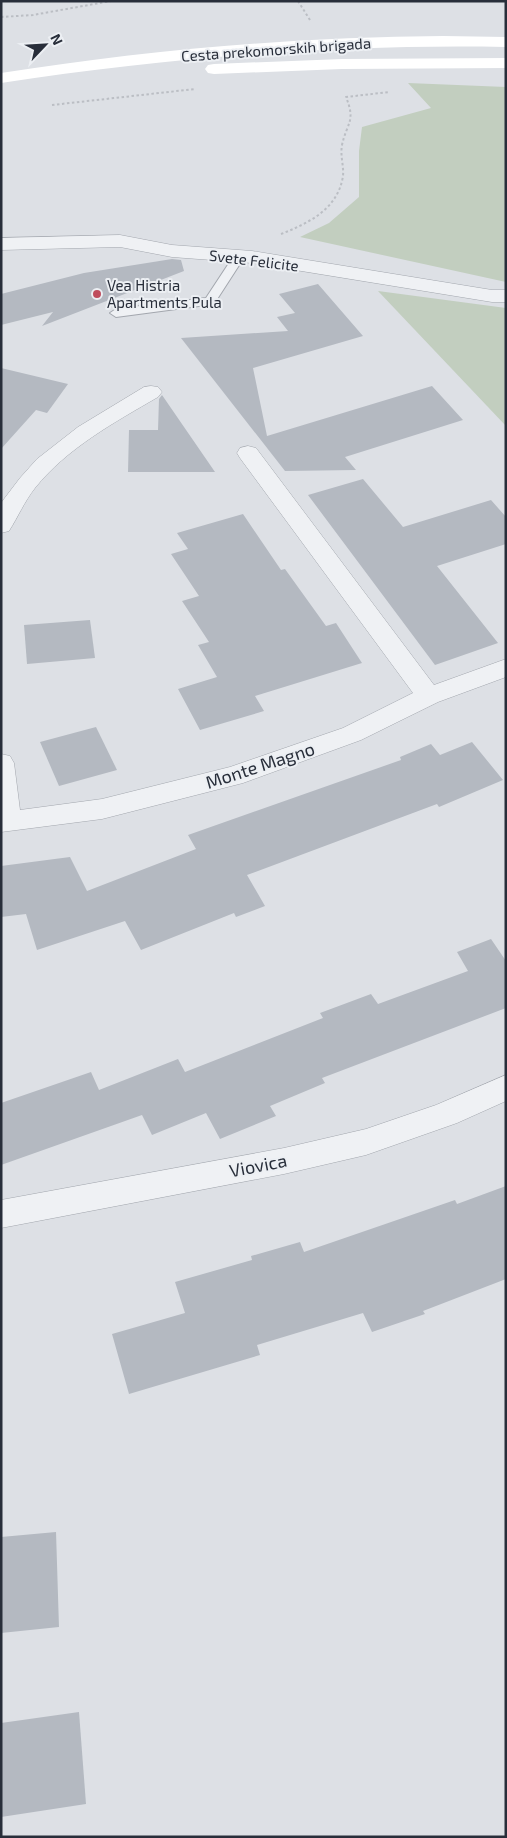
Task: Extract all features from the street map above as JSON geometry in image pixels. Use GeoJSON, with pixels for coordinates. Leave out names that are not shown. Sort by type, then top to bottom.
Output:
{"type":"FeatureCollection","features":[{"type":"Feature","properties":{"kind":"main road","name":"Cesta prekomorskih brigada"},"geometry":{"type":"LineString","coordinates":[[1,78],[47,70],[155,57],[280,47],[402,42],[506,42]]}},
{"type":"Feature","properties":{"kind":"main road","name":"Cesta prekomorskih brigada"},"geometry":{"type":"LineString","coordinates":[[47,70],[506,63]]}},
{"type":"Feature","properties":{"kind":"street","name":"Svete Felicite"},"geometry":{"type":"LineString","coordinates":[[1,244],[120,241],[172,251],[246,256],[492,296],[506,296]]}},
{"type":"Feature","properties":{"kind":"street"},"geometry":{"type":"LineString","coordinates":[[1,526],[28,482],[81,433],[151,392]]}},
{"type":"Feature","properties":{"kind":"street"},"geometry":{"type":"LineString","coordinates":[[248,453],[429,696]]}},
{"type":"Feature","properties":{"kind":"street","name":"Monte Magno"},"geometry":{"type":"LineString","coordinates":[[5,822],[102,809],[234,776],[352,734],[429,696],[506,668]]}},
{"type":"Feature","properties":{"kind":"street"},"geometry":{"type":"LineString","coordinates":[[1,763],[5,822]]}},
{"type":"Feature","properties":{"kind":"street","name":"Viovica"},"geometry":{"type":"LineString","coordinates":[[1,1214],[284,1160],[366,1142],[446,1114],[506,1087]]}},
{"type":"Feature","properties":{"kind":"lane"},"geometry":{"type":"LineString","coordinates":[[116,313],[210,301],[246,256]]}},
{"type":"Feature","properties":{"kind":"path"},"geometry":{"type":"LineString","coordinates":[[1,17],[33,15],[111,1]]}},
{"type":"Feature","properties":{"kind":"path"},"geometry":{"type":"LineString","coordinates":[[298,1],[313,24]]}},
{"type":"Feature","properties":{"kind":"path"},"geometry":{"type":"LineString","coordinates":[[246,256],[268,240],[308,224],[317,218],[336,196],[343,176],[342,146],[350,126],[353,111],[346,97],[395,91]]}},
{"type":"Feature","properties":{"kind":"green space"},"geometry":{"type":"Polygon","coordinates":[[[408,83],[506,87],[506,282],[300,237],[329,223],[359,197],[359,151],[362,127],[431,108],[408,83]]]}},
{"type":"Feature","properties":{"kind":"green space"},"geometry":{"type":"Polygon","coordinates":[[[378,291],[506,308],[506,426],[378,291]]]}},
{"type":"Feature","properties":{"kind":"building"},"geometry":{"type":"Polygon","coordinates":[[[172,259],[181,260],[184,271],[42,326],[53,312],[1,325],[1,294],[84,273],[172,259]]]}},
{"type":"Feature","properties":{"kind":"building"},"geometry":{"type":"Polygon","coordinates":[[[318,284],[363,336],[253,368],[267,436],[432,386],[463,420],[345,457],[356,470],[285,471],[181,338],[288,331],[277,317],[295,313],[279,294],[318,284]]]}},
{"type":"Feature","properties":{"kind":"building"},"geometry":{"type":"Polygon","coordinates":[[[1,368],[68,384],[47,413],[36,410],[1,449],[1,368]]]}},
{"type":"Feature","properties":{"kind":"building"},"geometry":{"type":"Polygon","coordinates":[[[162,395],[215,472],[128,472],[129,430],[158,430],[159,399],[162,395]]]}},
{"type":"Feature","properties":{"kind":"building"},"geometry":{"type":"Polygon","coordinates":[[[363,479],[403,527],[491,500],[506,517],[506,544],[437,566],[498,643],[435,665],[308,495],[363,479]]]}},
{"type":"Feature","properties":{"kind":"building"},"geometry":{"type":"Polygon","coordinates":[[[243,514],[281,570],[285,569],[326,626],[336,623],[362,663],[255,696],[264,711],[200,730],[178,689],[217,677],[198,645],[209,642],[182,601],[199,596],[171,554],[188,549],[177,533],[243,514]]]}},
{"type":"Feature","properties":{"kind":"building"},"geometry":{"type":"Polygon","coordinates":[[[90,620],[95,658],[27,664],[24,625],[90,620]]]}},
{"type":"Feature","properties":{"kind":"building"},"geometry":{"type":"Polygon","coordinates":[[[96,727],[117,770],[59,786],[40,742],[96,727]]]}},
{"type":"Feature","properties":{"kind":"building"},"geometry":{"type":"Polygon","coordinates":[[[472,742],[503,780],[439,807],[437,804],[247,875],[265,906],[236,917],[234,913],[141,950],[125,921],[37,950],[26,914],[1,917],[1,866],[70,857],[87,891],[196,849],[188,835],[401,760],[400,757],[431,744],[440,755],[472,742]]]}},
{"type":"Feature","properties":{"kind":"building"},"geometry":{"type":"Polygon","coordinates":[[[491,939],[506,961],[506,1008],[322,1078],[325,1083],[270,1106],[276,1116],[220,1139],[206,1113],[152,1135],[142,1115],[1,1165],[1,1103],[91,1072],[99,1090],[178,1059],[185,1072],[323,1018],[320,1013],[371,994],[378,1004],[468,971],[457,952],[491,939]]]}},
{"type":"Feature","properties":{"kind":"building"},"geometry":{"type":"Polygon","coordinates":[[[506,1186],[506,1279],[423,1311],[425,1314],[372,1332],[363,1313],[257,1345],[260,1355],[129,1394],[112,1334],[185,1313],[175,1282],[252,1260],[251,1256],[300,1242],[304,1252],[455,1200],[457,1204],[506,1186]]]}},
{"type":"Feature","properties":{"kind":"building"},"geometry":{"type":"Polygon","coordinates":[[[56,1532],[59,1627],[1,1633],[1,1537],[56,1532]]]}},
{"type":"Feature","properties":{"kind":"building"},"geometry":{"type":"Polygon","coordinates":[[[79,1712],[86,1804],[1,1817],[1,1723],[79,1712]]]}},
{"type":"Feature","properties":{"kind":"place","name":"Vea Histria Apartments Pula"},"geometry":{"type":"Point","coordinates":[97,294]}}]}
